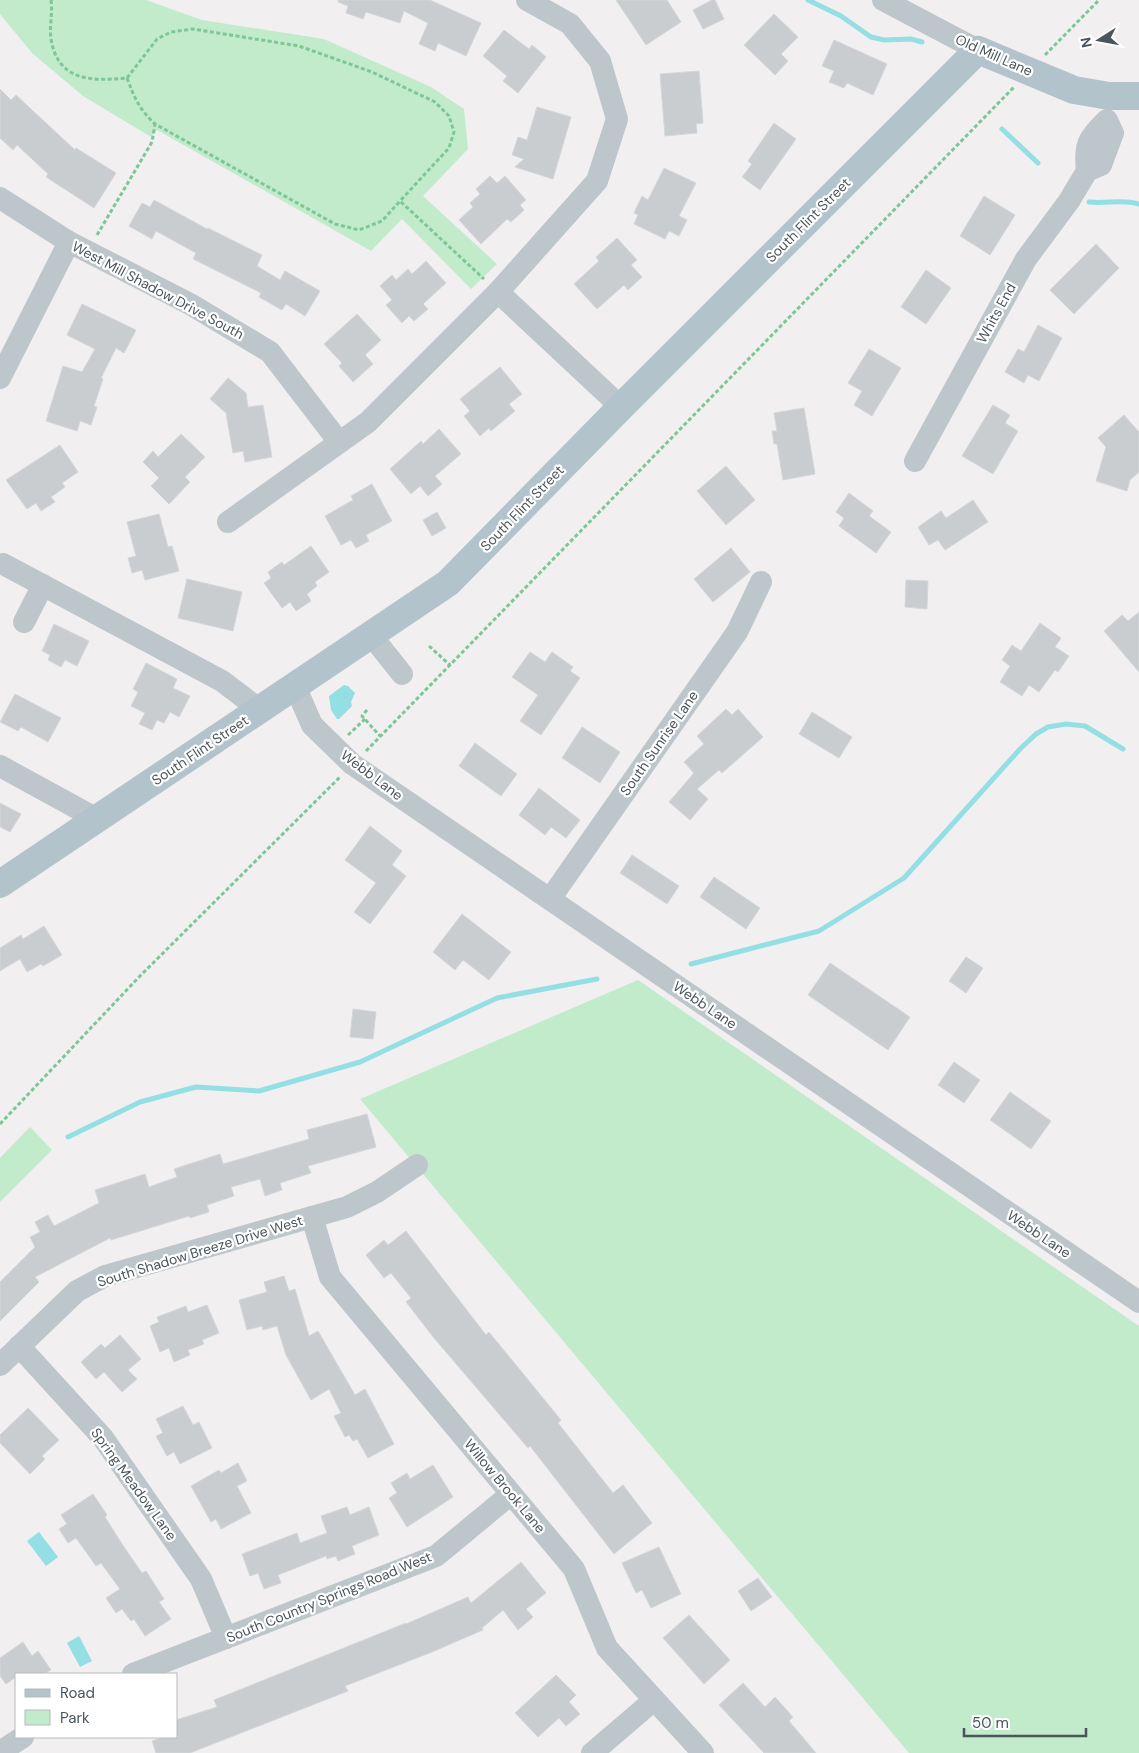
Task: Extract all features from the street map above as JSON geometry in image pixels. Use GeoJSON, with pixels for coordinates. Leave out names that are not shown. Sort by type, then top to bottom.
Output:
{"type":"FeatureCollection","features":[{"type":"Feature","properties":{"kind":"main road","name":"Old Mill Lane"},"geometry":{"type":"LineString","coordinates":[[978,50],[1074,90],[1108,108],[1139,96]]}},
{"type":"Feature","properties":{"kind":"main road","name":"South Flint Street"},"geometry":{"type":"LineString","coordinates":[[0,884],[448,583],[978,50]]}},
{"type":"Feature","properties":{"kind":"street"},"geometry":{"type":"LineString","coordinates":[[228,522],[368,422],[498,292],[597,181],[617,119],[600,61],[570,24],[527,0]]}},
{"type":"Feature","properties":{"kind":"street","name":"Old Mill Lane"},"geometry":{"type":"LineString","coordinates":[[883,0],[978,50]]}},
{"type":"Feature","properties":{"kind":"street","name":"Whits End"},"geometry":{"type":"LineString","coordinates":[[915,461],[1026,259],[1069,201],[1087,171],[1101,165],[1113,133],[1108,108]]}},
{"type":"Feature","properties":{"kind":"street","name":"West Mill Shadow Drive South"},"geometry":{"type":"LineString","coordinates":[[0,198],[78,247],[190,304],[270,352],[340,442]]}},
{"type":"Feature","properties":{"kind":"street"},"geometry":{"type":"LineString","coordinates":[[0,378],[78,247]]}},
{"type":"Feature","properties":{"kind":"street"},"geometry":{"type":"LineString","coordinates":[[498,292],[621,407]]}},
{"type":"Feature","properties":{"kind":"street"},"geometry":{"type":"LineString","coordinates":[[3,564],[222,681],[260,710]]}},
{"type":"Feature","properties":{"kind":"street","name":"South Sunrise Lane"},"geometry":{"type":"LineString","coordinates":[[550,899],[737,632],[761,582]]}},
{"type":"Feature","properties":{"kind":"street"},"geometry":{"type":"LineString","coordinates":[[24,622],[43,585]]}},
{"type":"Feature","properties":{"kind":"street"},"geometry":{"type":"LineString","coordinates":[[371,635],[402,674]]}},
{"type":"Feature","properties":{"kind":"street","name":"Webb Lane"},"geometry":{"type":"LineString","coordinates":[[295,686],[312,724],[352,764],[1139,1302]]}},
{"type":"Feature","properties":{"kind":"street"},"geometry":{"type":"LineString","coordinates":[[0,766],[97,819]]}},
{"type":"Feature","properties":{"kind":"street","name":"South Shadow Breeze Drive West"},"geometry":{"type":"LineString","coordinates":[[0,1365],[77,1291],[105,1276],[347,1207],[377,1192],[417,1165]]}},
{"type":"Feature","properties":{"kind":"street","name":"Willow Brook Lane"},"geometry":{"type":"LineString","coordinates":[[312,1217],[330,1276],[574,1569],[608,1648],[703,1753]]}},
{"type":"Feature","properties":{"kind":"street","name":"Spring Meadow Lane"},"geometry":{"type":"LineString","coordinates":[[19,1346],[103,1438],[201,1579],[226,1638]]}},
{"type":"Feature","properties":{"kind":"street","name":"South Country Springs Road West"},"geometry":{"type":"LineString","coordinates":[[136,1673],[436,1556],[511,1494]]}},
{"type":"Feature","properties":{"kind":"street"},"geometry":{"type":"LineString","coordinates":[[592,1753],[654,1700]]}},
{"type":"Feature","properties":{"kind":"street"},"geometry":{"type":"LineString","coordinates":[[0,1752],[21,1738]]}},
{"type":"Feature","properties":{"kind":"path"},"geometry":{"type":"LineString","coordinates":[[50,0],[51,38],[57,55],[68,69],[79,76],[91,80],[126,78],[157,39],[171,32],[193,29],[299,46],[372,72],[435,102],[449,116],[454,132],[450,148],[382,221],[359,230],[335,224],[156,124],[144,113],[135,100],[126,78]]}},
{"type":"Feature","properties":{"kind":"path"},"geometry":{"type":"LineString","coordinates":[[0,1124],[140,976],[450,665],[1099,0]]}},
{"type":"Feature","properties":{"kind":"path"},"geometry":{"type":"LineString","coordinates":[[78,247],[152,142],[156,124]]}},
{"type":"Feature","properties":{"kind":"path"},"geometry":{"type":"LineString","coordinates":[[400,201],[498,292]]}},
{"type":"Feature","properties":{"kind":"path"},"geometry":{"type":"LineString","coordinates":[[429,646],[450,665]]}},
{"type":"Feature","properties":{"kind":"path"},"geometry":{"type":"LineString","coordinates":[[367,710],[362,716],[380,736]]}},
{"type":"Feature","properties":{"kind":"path"},"geometry":{"type":"LineString","coordinates":[[348,735],[365,719]]}},
{"type":"Feature","properties":{"kind":"green space"},"geometry":{"type":"Polygon","coordinates":[[[0,0],[146,0],[202,20],[324,39],[431,87],[464,109],[468,149],[423,196],[497,264],[471,289],[402,219],[371,251],[157,130],[151,137],[83,96],[32,53],[0,14],[0,0]]]}},
{"type":"Feature","properties":{"kind":"green space"},"geometry":{"type":"Polygon","coordinates":[[[638,980],[1139,1326],[1139,1753],[909,1753],[360,1099],[638,980]]]}},
{"type":"Feature","properties":{"kind":"green space"},"geometry":{"type":"Polygon","coordinates":[[[30,1127],[52,1150],[0,1202],[0,1158],[30,1127]]]}},
{"type":"Feature","properties":{"kind":"water"},"geometry":{"type":"Polygon","coordinates":[[[344,685],[348,686],[355,693],[351,702],[352,706],[337,719],[331,710],[329,696],[344,685]]]}},
{"type":"Feature","properties":{"kind":"water"},"geometry":{"type":"Polygon","coordinates":[[[39,1532],[58,1557],[46,1566],[27,1541],[39,1532]]]}},
{"type":"Feature","properties":{"kind":"water"},"geometry":{"type":"Polygon","coordinates":[[[79,1636],[92,1661],[80,1667],[67,1643],[79,1636]]]}},
{"type":"Feature","properties":{"kind":"building"},"geometry":{"type":"Polygon","coordinates":[[[338,0],[430,0],[481,23],[466,56],[438,43],[435,51],[419,44],[428,23],[404,11],[400,23],[366,12],[363,19],[346,13],[348,6],[338,2],[338,0]]]}},
{"type":"Feature","properties":{"kind":"building"},"geometry":{"type":"Polygon","coordinates":[[[616,0],[667,0],[681,22],[646,45],[616,0]]]}},
{"type":"Feature","properties":{"kind":"building"},"geometry":{"type":"Polygon","coordinates":[[[715,0],[724,19],[703,29],[693,10],[715,0]]]}},
{"type":"Feature","properties":{"kind":"building"},"geometry":{"type":"Polygon","coordinates":[[[774,14],[798,37],[781,54],[788,61],[775,75],[744,45],[774,14]]]}},
{"type":"Feature","properties":{"kind":"building"},"geometry":{"type":"Polygon","coordinates":[[[504,30],[529,49],[532,45],[546,57],[518,93],[503,81],[507,76],[483,56],[504,30]]]}},
{"type":"Feature","properties":{"kind":"building"},"geometry":{"type":"Polygon","coordinates":[[[834,40],[887,64],[873,95],[847,83],[844,88],[829,82],[834,71],[822,66],[834,40]]]}},
{"type":"Feature","properties":{"kind":"building"},"geometry":{"type":"Polygon","coordinates":[[[699,71],[703,123],[696,124],[697,133],[665,136],[660,74],[699,71]]]}},
{"type":"Feature","properties":{"kind":"building"},"geometry":{"type":"Polygon","coordinates":[[[0,89],[11,100],[16,95],[75,150],[76,148],[116,173],[94,208],[46,177],[48,174],[17,145],[13,150],[0,138],[0,89]]]}},
{"type":"Feature","properties":{"kind":"building"},"geometry":{"type":"Polygon","coordinates":[[[537,107],[571,117],[553,179],[515,167],[524,159],[512,155],[518,137],[527,140],[537,107]]]}},
{"type":"Feature","properties":{"kind":"building"},"geometry":{"type":"Polygon","coordinates":[[[774,123],[796,139],[760,190],[742,177],[752,164],[748,161],[774,123]]]}},
{"type":"Feature","properties":{"kind":"building"},"geometry":{"type":"Polygon","coordinates":[[[664,168],[696,183],[679,216],[687,220],[679,236],[669,231],[665,239],[634,224],[638,215],[634,213],[642,196],[648,200],[664,168]]]}},
{"type":"Feature","properties":{"kind":"building"},"geometry":{"type":"Polygon","coordinates":[[[490,176],[497,183],[505,176],[526,200],[520,205],[524,210],[511,222],[507,219],[481,244],[459,220],[473,207],[470,203],[480,194],[476,189],[490,176]]]}},
{"type":"Feature","properties":{"kind":"building"},"geometry":{"type":"Polygon","coordinates":[[[984,196],[1015,215],[990,255],[960,236],[984,196]]]}},
{"type":"Feature","properties":{"kind":"building"},"geometry":{"type":"Polygon","coordinates":[[[154,200],[207,229],[262,255],[257,266],[280,280],[285,271],[320,291],[305,316],[286,304],[282,310],[259,297],[261,293],[193,259],[196,253],[156,231],[152,239],[129,226],[142,203],[150,207],[154,200]]]}},
{"type":"Feature","properties":{"kind":"building"},"geometry":{"type":"Polygon","coordinates":[[[617,238],[637,260],[631,265],[642,277],[628,290],[624,285],[597,309],[574,284],[599,261],[596,257],[617,238]]]}},
{"type":"Feature","properties":{"kind":"building"},"geometry":{"type":"Polygon","coordinates":[[[1096,244],[1119,268],[1074,314],[1050,290],[1096,244]]]}},
{"type":"Feature","properties":{"kind":"building"},"geometry":{"type":"Polygon","coordinates":[[[426,261],[446,283],[423,304],[428,309],[414,321],[409,316],[402,323],[386,305],[392,300],[380,286],[392,275],[396,280],[408,269],[412,274],[426,261]]]}},
{"type":"Feature","properties":{"kind":"building"},"geometry":{"type":"Polygon","coordinates":[[[926,270],[951,288],[926,324],[901,307],[926,270]]]}},
{"type":"Feature","properties":{"kind":"building"},"geometry":{"type":"Polygon","coordinates":[[[82,304],[136,330],[124,353],[116,348],[101,378],[103,379],[94,406],[97,407],[91,425],[80,421],[77,431],[46,421],[63,366],[82,372],[95,349],[67,335],[82,304]]]}},
{"type":"Feature","properties":{"kind":"building"},"geometry":{"type":"Polygon","coordinates":[[[357,314],[381,340],[365,355],[373,364],[353,382],[339,366],[342,363],[324,344],[357,314]]]}},
{"type":"Feature","properties":{"kind":"building"},"geometry":{"type":"Polygon","coordinates":[[[1038,325],[1062,338],[1039,381],[1028,375],[1024,383],[1005,372],[1018,349],[1024,352],[1038,325]]]}},
{"type":"Feature","properties":{"kind":"building"},"geometry":{"type":"Polygon","coordinates":[[[869,349],[901,368],[872,416],[854,405],[862,391],[848,383],[869,349]]]}},
{"type":"Feature","properties":{"kind":"building"},"geometry":{"type":"Polygon","coordinates":[[[500,367],[522,394],[509,404],[515,411],[491,431],[489,428],[480,436],[464,416],[470,411],[460,399],[500,367]]]}},
{"type":"Feature","properties":{"kind":"building"},"geometry":{"type":"Polygon","coordinates":[[[228,378],[246,393],[248,407],[263,405],[272,457],[245,462],[243,451],[233,453],[226,413],[210,399],[228,378]]]}},
{"type":"Feature","properties":{"kind":"building"},"geometry":{"type":"Polygon","coordinates":[[[993,405],[1010,415],[1005,423],[1018,431],[993,474],[962,456],[993,405]]]}},
{"type":"Feature","properties":{"kind":"building"},"geometry":{"type":"Polygon","coordinates":[[[804,408],[815,474],[783,480],[777,444],[774,444],[772,431],[777,431],[774,413],[804,408]]]}},
{"type":"Feature","properties":{"kind":"building"},"geometry":{"type":"Polygon","coordinates":[[[1124,415],[1139,432],[1139,472],[1130,480],[1127,491],[1096,481],[1106,447],[1098,438],[1124,415]]]}},
{"type":"Feature","properties":{"kind":"building"},"geometry":{"type":"Polygon","coordinates":[[[439,429],[461,454],[435,476],[442,484],[428,496],[420,486],[411,494],[390,469],[421,441],[423,444],[439,429]]]}},
{"type":"Feature","properties":{"kind":"building"},"geometry":{"type":"Polygon","coordinates":[[[181,434],[205,457],[185,477],[190,482],[169,504],[151,486],[159,478],[143,462],[153,451],[158,457],[181,434]]]}},
{"type":"Feature","properties":{"kind":"building"},"geometry":{"type":"Polygon","coordinates":[[[60,445],[78,472],[62,483],[65,487],[51,497],[55,502],[41,511],[36,503],[27,509],[6,480],[60,445]]]}},
{"type":"Feature","properties":{"kind":"building"},"geometry":{"type":"Polygon","coordinates":[[[726,466],[755,500],[726,525],[697,491],[726,466]]]}},
{"type":"Feature","properties":{"kind":"building"},"geometry":{"type":"Polygon","coordinates":[[[372,484],[392,521],[366,535],[369,541],[356,548],[351,540],[341,545],[325,516],[353,500],[351,496],[372,484]]]}},
{"type":"Feature","properties":{"kind":"building"},"geometry":{"type":"Polygon","coordinates":[[[849,493],[873,511],[869,516],[891,532],[876,553],[839,526],[844,518],[836,512],[849,493]]]}},
{"type":"Feature","properties":{"kind":"building"},"geometry":{"type":"Polygon","coordinates":[[[973,500],[988,522],[945,550],[938,540],[929,545],[918,527],[941,511],[946,518],[973,500]]]}},
{"type":"Feature","properties":{"kind":"building"},"geometry":{"type":"Polygon","coordinates":[[[437,512],[446,528],[432,536],[423,520],[437,512]]]}},
{"type":"Feature","properties":{"kind":"building"},"geometry":{"type":"Polygon","coordinates":[[[159,514],[168,547],[172,546],[179,571],[145,580],[142,570],[132,573],[128,558],[136,556],[127,522],[159,514]]]}},
{"type":"Feature","properties":{"kind":"building"},"geometry":{"type":"Polygon","coordinates":[[[311,546],[329,572],[315,582],[317,586],[307,594],[311,601],[296,611],[290,602],[282,608],[264,583],[271,578],[268,572],[282,562],[284,565],[311,546]]]}},
{"type":"Feature","properties":{"kind":"building"},"geometry":{"type":"Polygon","coordinates":[[[731,548],[750,572],[713,602],[694,579],[731,548]]]}},
{"type":"Feature","properties":{"kind":"building"},"geometry":{"type":"Polygon","coordinates":[[[187,579],[242,592],[233,631],[178,618],[187,579]]]}},
{"type":"Feature","properties":{"kind":"building"},"geometry":{"type":"Polygon","coordinates":[[[906,580],[928,581],[927,609],[905,607],[906,580]]]}},
{"type":"Feature","properties":{"kind":"building"},"geometry":{"type":"Polygon","coordinates":[[[1139,612],[1139,672],[1104,631],[1122,615],[1128,621],[1139,612]]]}},
{"type":"Feature","properties":{"kind":"building"},"geometry":{"type":"Polygon","coordinates":[[[1040,623],[1061,638],[1055,647],[1069,656],[1058,672],[1055,670],[1039,692],[1029,685],[1022,696],[1000,682],[1010,666],[1002,660],[1012,645],[1021,651],[1040,623]]]}},
{"type":"Feature","properties":{"kind":"building"},"geometry":{"type":"Polygon","coordinates":[[[54,624],[89,641],[77,666],[65,660],[61,667],[48,660],[50,655],[42,651],[54,624]]]}},
{"type":"Feature","properties":{"kind":"building"},"geometry":{"type":"Polygon","coordinates":[[[530,652],[545,662],[552,652],[573,667],[570,671],[580,678],[541,735],[520,721],[538,695],[512,677],[530,652]]]}},
{"type":"Feature","properties":{"kind":"building"},"geometry":{"type":"Polygon","coordinates":[[[146,663],[177,679],[173,688],[190,696],[179,717],[170,712],[164,723],[157,720],[152,730],[139,724],[145,713],[131,706],[138,692],[133,689],[146,663]]]}},
{"type":"Feature","properties":{"kind":"building"},"geometry":{"type":"Polygon","coordinates":[[[15,694],[61,718],[48,742],[21,727],[18,731],[0,722],[15,694]]]}},
{"type":"Feature","properties":{"kind":"building"},"geometry":{"type":"Polygon","coordinates":[[[726,709],[732,715],[738,709],[763,737],[722,773],[719,770],[697,789],[708,799],[690,820],[669,802],[694,773],[684,762],[704,744],[697,736],[726,709]]]}},
{"type":"Feature","properties":{"kind":"building"},"geometry":{"type":"Polygon","coordinates":[[[812,712],[852,737],[839,758],[799,734],[812,712]]]}},
{"type":"Feature","properties":{"kind":"building"},"geometry":{"type":"Polygon","coordinates":[[[582,727],[620,752],[600,783],[562,758],[582,727]]]}},
{"type":"Feature","properties":{"kind":"building"},"geometry":{"type":"Polygon","coordinates":[[[475,743],[517,774],[501,796],[459,766],[475,743]]]}},
{"type":"Feature","properties":{"kind":"building"},"geometry":{"type":"Polygon","coordinates":[[[539,788],[580,820],[566,838],[551,827],[545,835],[519,815],[539,788]]]}},
{"type":"Feature","properties":{"kind":"building"},"geometry":{"type":"Polygon","coordinates":[[[0,803],[21,814],[10,832],[0,827],[0,803]]]}},
{"type":"Feature","properties":{"kind":"building"},"geometry":{"type":"Polygon","coordinates":[[[370,826],[402,851],[392,865],[406,876],[370,924],[354,912],[376,883],[345,860],[370,826]]]}},
{"type":"Feature","properties":{"kind":"building"},"geometry":{"type":"Polygon","coordinates":[[[632,855],[679,886],[667,904],[620,873],[632,855]]]}},
{"type":"Feature","properties":{"kind":"building"},"geometry":{"type":"Polygon","coordinates":[[[714,877],[760,908],[746,929],[700,897],[714,877]]]}},
{"type":"Feature","properties":{"kind":"building"},"geometry":{"type":"Polygon","coordinates":[[[462,914],[511,952],[489,980],[463,960],[455,970],[433,952],[462,914]]]}},
{"type":"Feature","properties":{"kind":"building"},"geometry":{"type":"Polygon","coordinates":[[[44,926],[62,955],[43,966],[41,964],[27,972],[20,959],[0,971],[0,948],[21,935],[23,939],[44,926]]]}},
{"type":"Feature","properties":{"kind":"building"},"geometry":{"type":"Polygon","coordinates":[[[966,957],[983,968],[966,993],[949,981],[966,957]]]}},
{"type":"Feature","properties":{"kind":"building"},"geometry":{"type":"Polygon","coordinates":[[[830,963],[910,1017],[888,1050],[808,995],[830,963]]]}},
{"type":"Feature","properties":{"kind":"building"},"geometry":{"type":"Polygon","coordinates":[[[353,1009],[376,1012],[373,1039],[350,1037],[353,1009]]]}},
{"type":"Feature","properties":{"kind":"building"},"geometry":{"type":"Polygon","coordinates":[[[954,1062],[980,1080],[964,1103],[938,1085],[954,1062]]]}},
{"type":"Feature","properties":{"kind":"building"},"geometry":{"type":"Polygon","coordinates":[[[1010,1092],[1051,1121],[1031,1149],[990,1120],[1010,1092]]]}},
{"type":"Feature","properties":{"kind":"building"},"geometry":{"type":"Polygon","coordinates":[[[367,1114],[376,1147],[308,1166],[311,1173],[280,1183],[282,1190],[265,1196],[260,1179],[231,1187],[234,1196],[207,1205],[209,1212],[190,1218],[189,1216],[111,1240],[110,1238],[35,1277],[39,1282],[0,1321],[0,1282],[35,1247],[30,1237],[40,1232],[35,1222],[48,1215],[54,1226],[99,1203],[95,1190],[145,1174],[149,1187],[177,1177],[174,1169],[220,1154],[223,1164],[309,1139],[307,1130],[367,1114]]]}},
{"type":"Feature","properties":{"kind":"building"},"geometry":{"type":"Polygon","coordinates":[[[406,1231],[486,1335],[489,1332],[561,1420],[558,1423],[613,1493],[623,1485],[652,1523],[614,1554],[530,1446],[528,1448],[434,1338],[406,1302],[411,1298],[391,1273],[384,1278],[366,1255],[384,1240],[388,1245],[406,1231]]]}},
{"type":"Feature","properties":{"kind":"building"},"geometry":{"type":"Polygon","coordinates":[[[284,1276],[289,1291],[295,1289],[309,1336],[318,1331],[355,1395],[365,1389],[394,1444],[368,1458],[357,1439],[353,1441],[349,1435],[345,1437],[334,1416],[341,1413],[329,1389],[311,1400],[286,1355],[277,1326],[263,1330],[262,1326],[247,1330],[239,1300],[267,1292],[264,1282],[284,1276]]]}},
{"type":"Feature","properties":{"kind":"building"},"geometry":{"type":"Polygon","coordinates":[[[207,1305],[219,1333],[202,1340],[204,1344],[188,1350],[190,1355],[174,1362],[169,1348],[160,1352],[150,1326],[159,1322],[157,1317],[186,1306],[188,1312],[207,1305]]]}},
{"type":"Feature","properties":{"kind":"building"},"geometry":{"type":"Polygon","coordinates":[[[120,1335],[141,1359],[128,1370],[137,1379],[122,1392],[104,1372],[96,1379],[81,1362],[101,1344],[105,1348],[120,1335]]]}},
{"type":"Feature","properties":{"kind":"building"},"geometry":{"type":"Polygon","coordinates":[[[183,1406],[193,1425],[199,1422],[212,1448],[180,1464],[174,1452],[167,1456],[156,1436],[163,1433],[156,1419],[183,1406]]]}},
{"type":"Feature","properties":{"kind":"building"},"geometry":{"type":"Polygon","coordinates":[[[28,1408],[59,1440],[42,1456],[45,1459],[30,1474],[0,1443],[0,1435],[28,1408]]]}},
{"type":"Feature","properties":{"kind":"building"},"geometry":{"type":"Polygon","coordinates":[[[238,1463],[247,1481],[237,1486],[251,1513],[221,1529],[216,1519],[211,1522],[191,1486],[219,1470],[221,1473],[238,1463]]]}},
{"type":"Feature","properties":{"kind":"building"},"geometry":{"type":"Polygon","coordinates":[[[433,1465],[453,1497],[407,1527],[389,1498],[397,1493],[391,1483],[407,1473],[410,1479],[433,1465]]]}},
{"type":"Feature","properties":{"kind":"building"},"geometry":{"type":"Polygon","coordinates":[[[93,1494],[124,1547],[142,1573],[146,1571],[164,1599],[159,1602],[171,1619],[145,1636],[134,1619],[131,1621],[122,1609],[116,1613],[106,1598],[120,1589],[101,1563],[96,1566],[76,1538],[68,1543],[59,1529],[67,1524],[61,1515],[93,1494]]]}},
{"type":"Feature","properties":{"kind":"building"},"geometry":{"type":"Polygon","coordinates":[[[347,1507],[350,1515],[369,1507],[379,1535],[352,1546],[355,1554],[338,1561],[336,1556],[327,1559],[326,1556],[278,1575],[281,1583],[264,1589],[258,1573],[250,1576],[242,1554],[297,1533],[300,1543],[327,1533],[321,1516],[347,1507]]]}},
{"type":"Feature","properties":{"kind":"building"},"geometry":{"type":"Polygon","coordinates":[[[659,1547],[681,1594],[651,1608],[642,1590],[636,1593],[622,1563],[659,1547]]]}},
{"type":"Feature","properties":{"kind":"building"},"geometry":{"type":"Polygon","coordinates":[[[521,1562],[546,1593],[526,1609],[533,1617],[518,1630],[503,1610],[482,1628],[483,1630],[345,1686],[348,1691],[190,1753],[156,1753],[152,1741],[162,1738],[178,1738],[178,1719],[217,1707],[214,1700],[406,1624],[468,1597],[471,1603],[521,1562]]]}},
{"type":"Feature","properties":{"kind":"building"},"geometry":{"type":"Polygon","coordinates":[[[758,1578],[772,1597],[751,1611],[738,1591],[758,1578]]]}},
{"type":"Feature","properties":{"kind":"building"},"geometry":{"type":"Polygon","coordinates":[[[689,1615],[730,1660],[704,1684],[663,1638],[689,1615]]]}},
{"type":"Feature","properties":{"kind":"building"},"geometry":{"type":"Polygon","coordinates":[[[23,1642],[32,1656],[38,1651],[51,1670],[46,1673],[15,1673],[15,1678],[6,1684],[0,1676],[0,1658],[23,1642]]]}},
{"type":"Feature","properties":{"kind":"building"},"geometry":{"type":"Polygon","coordinates":[[[556,1675],[576,1695],[569,1702],[580,1714],[566,1726],[559,1718],[538,1737],[515,1713],[556,1675]]]}},
{"type":"Feature","properties":{"kind":"building"},"geometry":{"type":"Polygon","coordinates":[[[743,1683],[765,1707],[775,1697],[793,1717],[789,1721],[816,1753],[764,1753],[719,1705],[743,1683]]]}},
{"type":"Feature","properties":{"kind":"waterway"},"geometry":{"type":"LineString","coordinates":[[808,0],[841,16],[871,37],[884,40],[911,39],[922,42]]}},
{"type":"Feature","properties":{"kind":"waterway"},"geometry":{"type":"LineString","coordinates":[[1002,129],[1038,163]]}},
{"type":"Feature","properties":{"kind":"waterway"},"geometry":{"type":"LineString","coordinates":[[1089,202],[1139,204]]}},
{"type":"Feature","properties":{"kind":"waterway"},"geometry":{"type":"LineString","coordinates":[[691,964],[819,931],[904,878],[1020,749],[1036,734],[1048,727],[1066,724],[1085,726],[1123,749]]}},
{"type":"Feature","properties":{"kind":"waterway"},"geometry":{"type":"LineString","coordinates":[[68,1137],[140,1102],[196,1087],[259,1091],[360,1062],[497,998],[597,979]]}}]}
